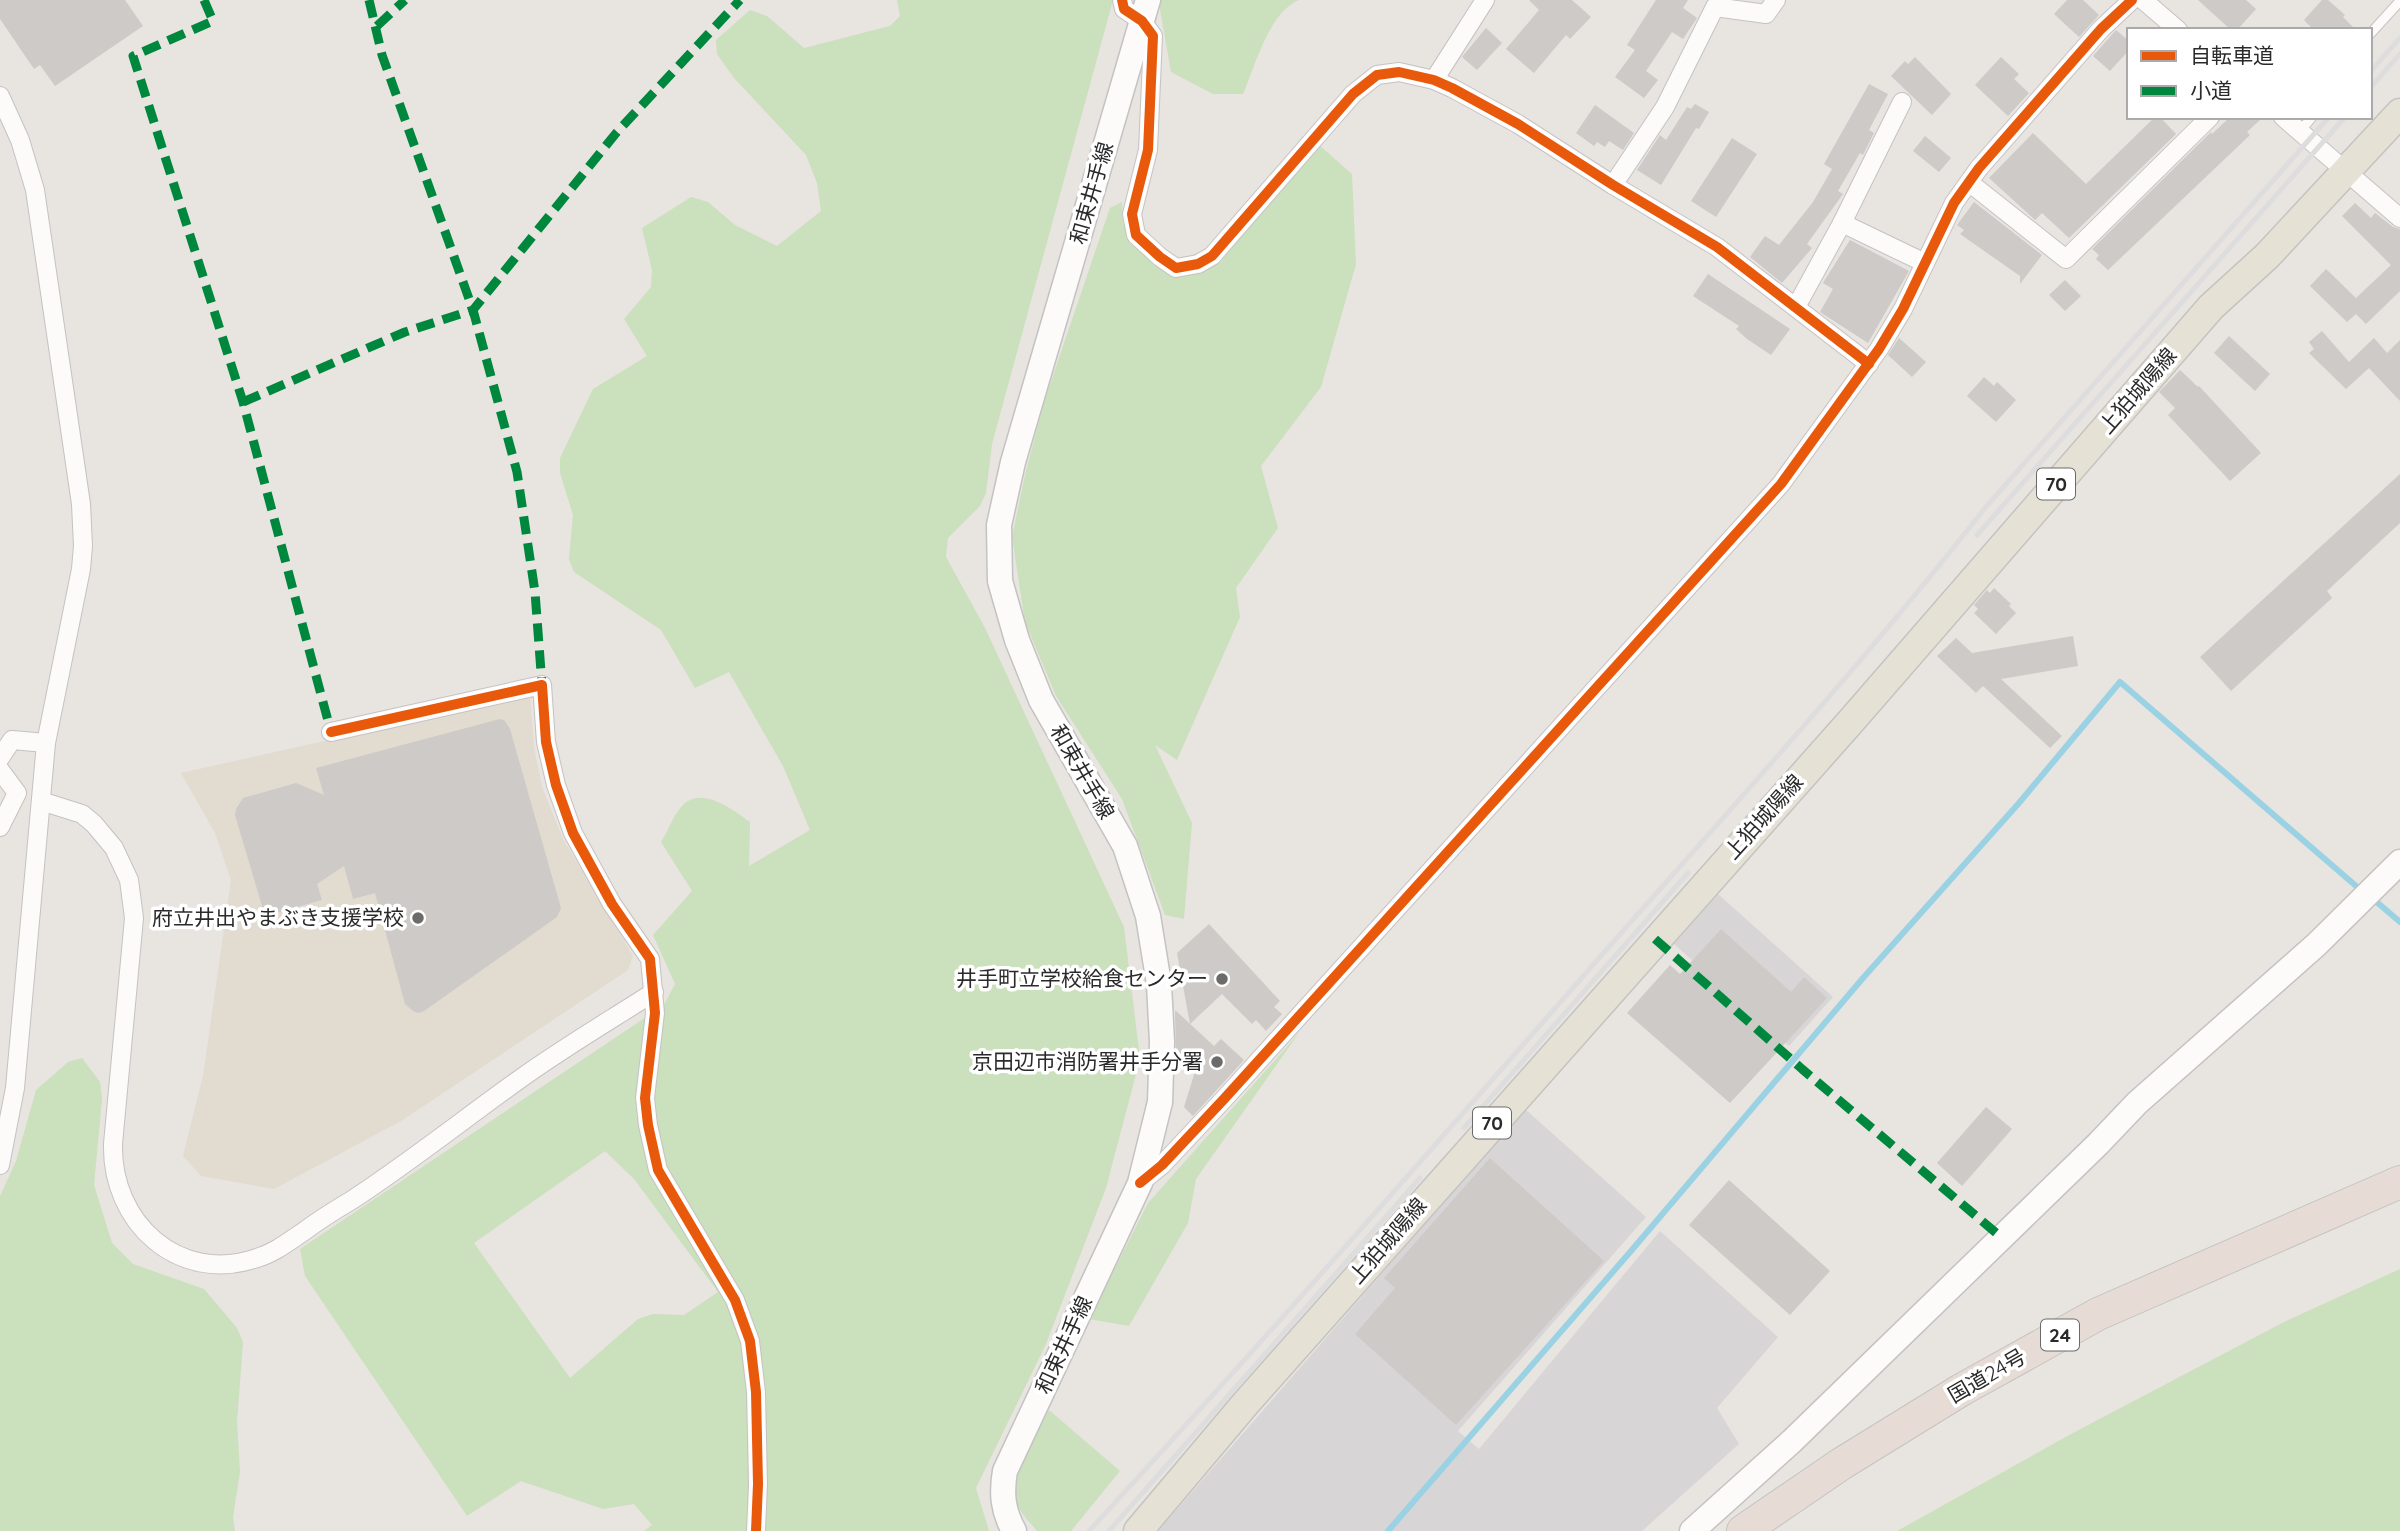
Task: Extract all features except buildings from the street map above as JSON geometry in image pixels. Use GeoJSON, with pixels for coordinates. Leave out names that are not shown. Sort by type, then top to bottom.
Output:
{"type":"FeatureCollection","features":[{"type":"Feature","properties":{"kind":"highway","name":"国道24号"},"geometry":{"type":"LineString","coordinates":[[1743,1531],[1863,1450],[1961,1390],[2098,1314],[2400,1182]]}},
{"type":"Feature","properties":{"kind":"main road","name":"和束井手線"},"geometry":{"type":"LineString","coordinates":[[1014,1531],[1006,1517],[1001,1491],[1005,1471],[1140,1184],[1160,1101],[1159,984],[1148,916],[1125,846],[1041,699],[1017,640],[1000,581],[999,525],[1013,462],[1145,10]]}},
{"type":"Feature","properties":{"kind":"main road","name":"上狛城陽線"},"geometry":{"type":"LineString","coordinates":[[1138,1531],[1246,1403],[1852,720],[2211,307],[2267,256],[2400,113]]}},
{"type":"Feature","properties":{"kind":"main road"},"geometry":{"type":"LineString","coordinates":[[1692,1531],[1792,1441],[2098,1144],[2137,1102],[2316,945],[2400,862]]}},
{"type":"Feature","properties":{"kind":"street"},"geometry":{"type":"LineString","coordinates":[[1122,0],[1124,9],[1145,10],[1153,36],[1148,150],[1132,214],[1136,235],[1176,268],[1198,264],[1212,256],[1353,94],[1377,75],[1399,72],[1434,80],[1518,124],[1717,247],[1869,364]]}},
{"type":"Feature","properties":{"kind":"street"},"geometry":{"type":"LineString","coordinates":[[1434,80],[1485,0]]}},
{"type":"Feature","properties":{"kind":"street"},"geometry":{"type":"LineString","coordinates":[[1613,185],[1665,107],[1709,3],[1766,14],[1776,0]]}},
{"type":"Feature","properties":{"kind":"street"},"geometry":{"type":"LineString","coordinates":[[1140,1184],[1162,1165],[1252,1068],[1781,484],[1869,364],[1903,309],[1954,203],[1979,168],[2101,29],[2132,0]]}},
{"type":"Feature","properties":{"kind":"street"},"geometry":{"type":"LineString","coordinates":[[2143,0],[2177,28]]}},
{"type":"Feature","properties":{"kind":"street"},"geometry":{"type":"LineString","coordinates":[[0,96],[20,140],[35,190],[80,504],[83,546],[81,569],[46,743],[15,1087],[0,1165]]}},
{"type":"Feature","properties":{"kind":"street"},"geometry":{"type":"LineString","coordinates":[[1797,307],[1902,102]]}},
{"type":"Feature","properties":{"kind":"street"},"geometry":{"type":"LineString","coordinates":[[1970,183],[2066,258],[2208,119]]}},
{"type":"Feature","properties":{"kind":"street"},"geometry":{"type":"LineString","coordinates":[[2306,124],[2347,171],[2400,218]]}},
{"type":"Feature","properties":{"kind":"street"},"geometry":{"type":"LineString","coordinates":[[1842,223],[1925,263]]}},
{"type":"Feature","properties":{"kind":"street"},"geometry":{"type":"LineString","coordinates":[[331,732],[542,685],[546,742],[556,785],[573,833],[612,904],[650,959],[655,1013],[645,1098],[657,1170],[735,1300],[750,1341],[756,1392],[756,1531]]}},
{"type":"Feature","properties":{"kind":"street"},"geometry":{"type":"LineString","coordinates":[[0,758],[12,740],[46,743]]}},
{"type":"Feature","properties":{"kind":"street"},"geometry":{"type":"LineString","coordinates":[[0,770],[17,793],[0,827]]}},
{"type":"Feature","properties":{"kind":"street"},"geometry":{"type":"LineString","coordinates":[[41,802],[82,814],[94,824],[114,848],[129,880],[134,918],[113,1144],[114,1176],[125,1205],[144,1231],[170,1251],[187,1258],[204,1262],[239,1263],[272,1252],[387,1177],[522,1077],[654,992]]}},
{"type":"Feature","properties":{"kind":"lane"},"geometry":{"type":"LineString","coordinates":[[2372,32],[2400,1]]}},
{"type":"Feature","properties":{"kind":"shaded area","name":"府立井出やまぶき支援学校"},"geometry":{"type":"Polygon","coordinates":[[[530,695],[534,747],[542,787],[563,839],[633,956],[628,970],[401,1121],[274,1189],[201,1176],[183,1156],[203,1076],[231,880],[215,833],[181,773],[530,695]]]}},
{"type":"Feature","properties":{"kind":"shaded area"},"geometry":{"type":"Polygon","coordinates":[[[1718,894],[1833,997],[1789,1046],[1674,944],[1718,894]]]}},
{"type":"Feature","properties":{"kind":"shaded area"},"geometry":{"type":"Polygon","coordinates":[[[1525,1109],[1646,1217],[1458,1431],[1479,1449],[1660,1231],[1778,1337],[1717,1408],[1739,1444],[1642,1531],[1158,1531],[1525,1109]]]}},
{"type":"Feature","properties":{"kind":"green space"},"geometry":{"type":"Polygon","coordinates":[[[897,0],[1113,0],[992,444],[986,493],[980,506],[948,538],[946,557],[985,628],[1124,927],[1140,1059],[1106,1188],[1046,1344],[976,1488],[989,1531],[644,1531],[652,1525],[634,1504],[603,1509],[521,1481],[467,1516],[305,1276],[300,1249],[664,1005],[675,984],[653,935],[692,891],[661,842],[685,803],[693,799],[710,799],[750,822],[749,866],[810,830],[783,766],[729,672],[695,688],[661,630],[574,572],[569,559],[573,515],[560,473],[560,458],[593,389],[647,356],[624,319],[651,287],[652,270],[642,228],[691,197],[708,202],[735,225],[777,246],[821,211],[817,183],[806,155],[734,78],[717,54],[716,40],[750,10],[767,16],[804,48],[890,26],[900,16],[897,0]],[[605,1151],[474,1243],[570,1378],[638,1319],[653,1314],[684,1315],[718,1292],[634,1179],[605,1151]]]}},
{"type":"Feature","properties":{"kind":"green space"},"geometry":{"type":"Polygon","coordinates":[[[1160,0],[1299,0],[1288,6],[1271,28],[1243,94],[1213,94],[1171,72],[1160,0]]]}},
{"type":"Feature","properties":{"kind":"green space"},"geometry":{"type":"Polygon","coordinates":[[[1319,145],[1352,174],[1356,264],[1321,387],[1261,466],[1278,528],[1236,588],[1240,617],[1177,760],[1155,745],[1192,823],[1184,919],[1165,915],[1122,799],[1056,696],[1025,622],[1012,537],[1044,402],[1110,208],[1122,202],[1123,223],[1148,259],[1172,274],[1193,274],[1221,262],[1249,223],[1319,145]]]}},
{"type":"Feature","properties":{"kind":"green space"},"geometry":{"type":"Polygon","coordinates":[[[1299,1033],[1196,1179],[1188,1223],[1129,1326],[1089,1319],[1148,1203],[1299,1033]]]}},
{"type":"Feature","properties":{"kind":"green space"},"geometry":{"type":"Polygon","coordinates":[[[82,1058],[100,1082],[102,1099],[94,1185],[112,1243],[133,1264],[204,1289],[237,1328],[243,1342],[237,1422],[240,1472],[233,1517],[235,1531],[0,1531],[0,1196],[16,1161],[36,1090],[68,1062],[82,1058]]]}},
{"type":"Feature","properties":{"kind":"green space"},"geometry":{"type":"Polygon","coordinates":[[[2400,1269],[2400,1531],[1897,1531],[2071,1434],[2284,1322],[2400,1269]]]}},
{"type":"Feature","properties":{"kind":"green space"},"geometry":{"type":"Polygon","coordinates":[[[1049,1410],[1120,1471],[1071,1531],[1037,1531],[1017,1504],[1020,1469],[1049,1410]]]}},
{"type":"Feature","properties":{"kind":"waterway"},"geometry":{"type":"LineString","coordinates":[[1388,1531],[1863,978],[2019,803],[2120,682],[2363,892]]}},
{"type":"Feature","properties":{"kind":"waterway"},"geometry":{"type":"LineString","coordinates":[[2372,898],[2400,922]]}},
{"type":"Feature","properties":{"kind":"railway"},"geometry":{"type":"LineString","coordinates":[[2372,70],[2400,38]]}},
{"type":"Feature","properties":{"kind":"railway"},"geometry":{"type":"LineString","coordinates":[[2372,86],[2400,54]]}},
{"type":"Feature","properties":{"kind":"railway"},"geometry":{"type":"LineString","coordinates":[[1089,1531],[1285,1314],[1751,786],[1894,621],[1985,508],[2327,119]]}},
{"type":"Feature","properties":{"kind":"railway"},"geometry":{"type":"LineString","coordinates":[[1977,535],[2343,119]]}},
{"type":"Feature","properties":{"kind":"railway"},"geometry":{"type":"LineString","coordinates":[[1464,1128],[1688,873]]}},
{"type":"Feature","properties":{"kind":"railway"},"geometry":{"type":"LineString","coordinates":[[1109,1531],[1420,1178]]}},
{"type":"Feature","properties":{"kind":"marked path"},"geometry":{"type":"LineString","coordinates":[[204,0],[213,21],[133,56],[243,402],[331,732]]}},
{"type":"Feature","properties":{"kind":"marked path"},"geometry":{"type":"LineString","coordinates":[[369,0],[382,55],[473,310],[517,472],[535,592],[542,685]]}},
{"type":"Feature","properties":{"kind":"marked path"},"geometry":{"type":"LineString","coordinates":[[377,26],[405,0]]}},
{"type":"Feature","properties":{"kind":"marked path"},"geometry":{"type":"LineString","coordinates":[[243,402],[405,332],[473,310],[617,132],[740,0]]}},
{"type":"Feature","properties":{"kind":"marked path"},"geometry":{"type":"LineString","coordinates":[[1655,939],[1802,1069],[2001,1237]]}},
{"type":"Feature","properties":{"kind":"cycle path"},"geometry":{"type":"LineString","coordinates":[[1122,0],[1124,9],[1142,21],[1153,36],[1148,150],[1132,214],[1136,235],[1176,268],[1198,264],[1212,256],[1353,94],[1377,75],[1399,72],[1434,80],[1518,124],[1717,247],[1869,364]]}},
{"type":"Feature","properties":{"kind":"cycle path"},"geometry":{"type":"LineString","coordinates":[[1140,1183],[1162,1165],[1224,1099],[1781,484],[1879,349],[1903,309],[1954,203],[1979,168],[2101,29],[2132,0]]}},
{"type":"Feature","properties":{"kind":"cycle path"},"geometry":{"type":"LineString","coordinates":[[331,732],[542,685],[546,742],[556,785],[573,833],[612,904],[650,959],[655,1013],[645,1098],[658,1170],[735,1300],[750,1341],[756,1392],[756,1531]]}},
{"type":"Feature","properties":{"kind":"place","name":"府立井出やまぶき支援学校"},"geometry":{"type":"Point","coordinates":[418,918]}},
{"type":"Feature","properties":{"kind":"place","name":"井手町立学校給食センター"},"geometry":{"type":"Point","coordinates":[1222,979]}},
{"type":"Feature","properties":{"kind":"place","name":"京田辺市消防署井手分署"},"geometry":{"type":"Point","coordinates":[1217,1062]}}]}
